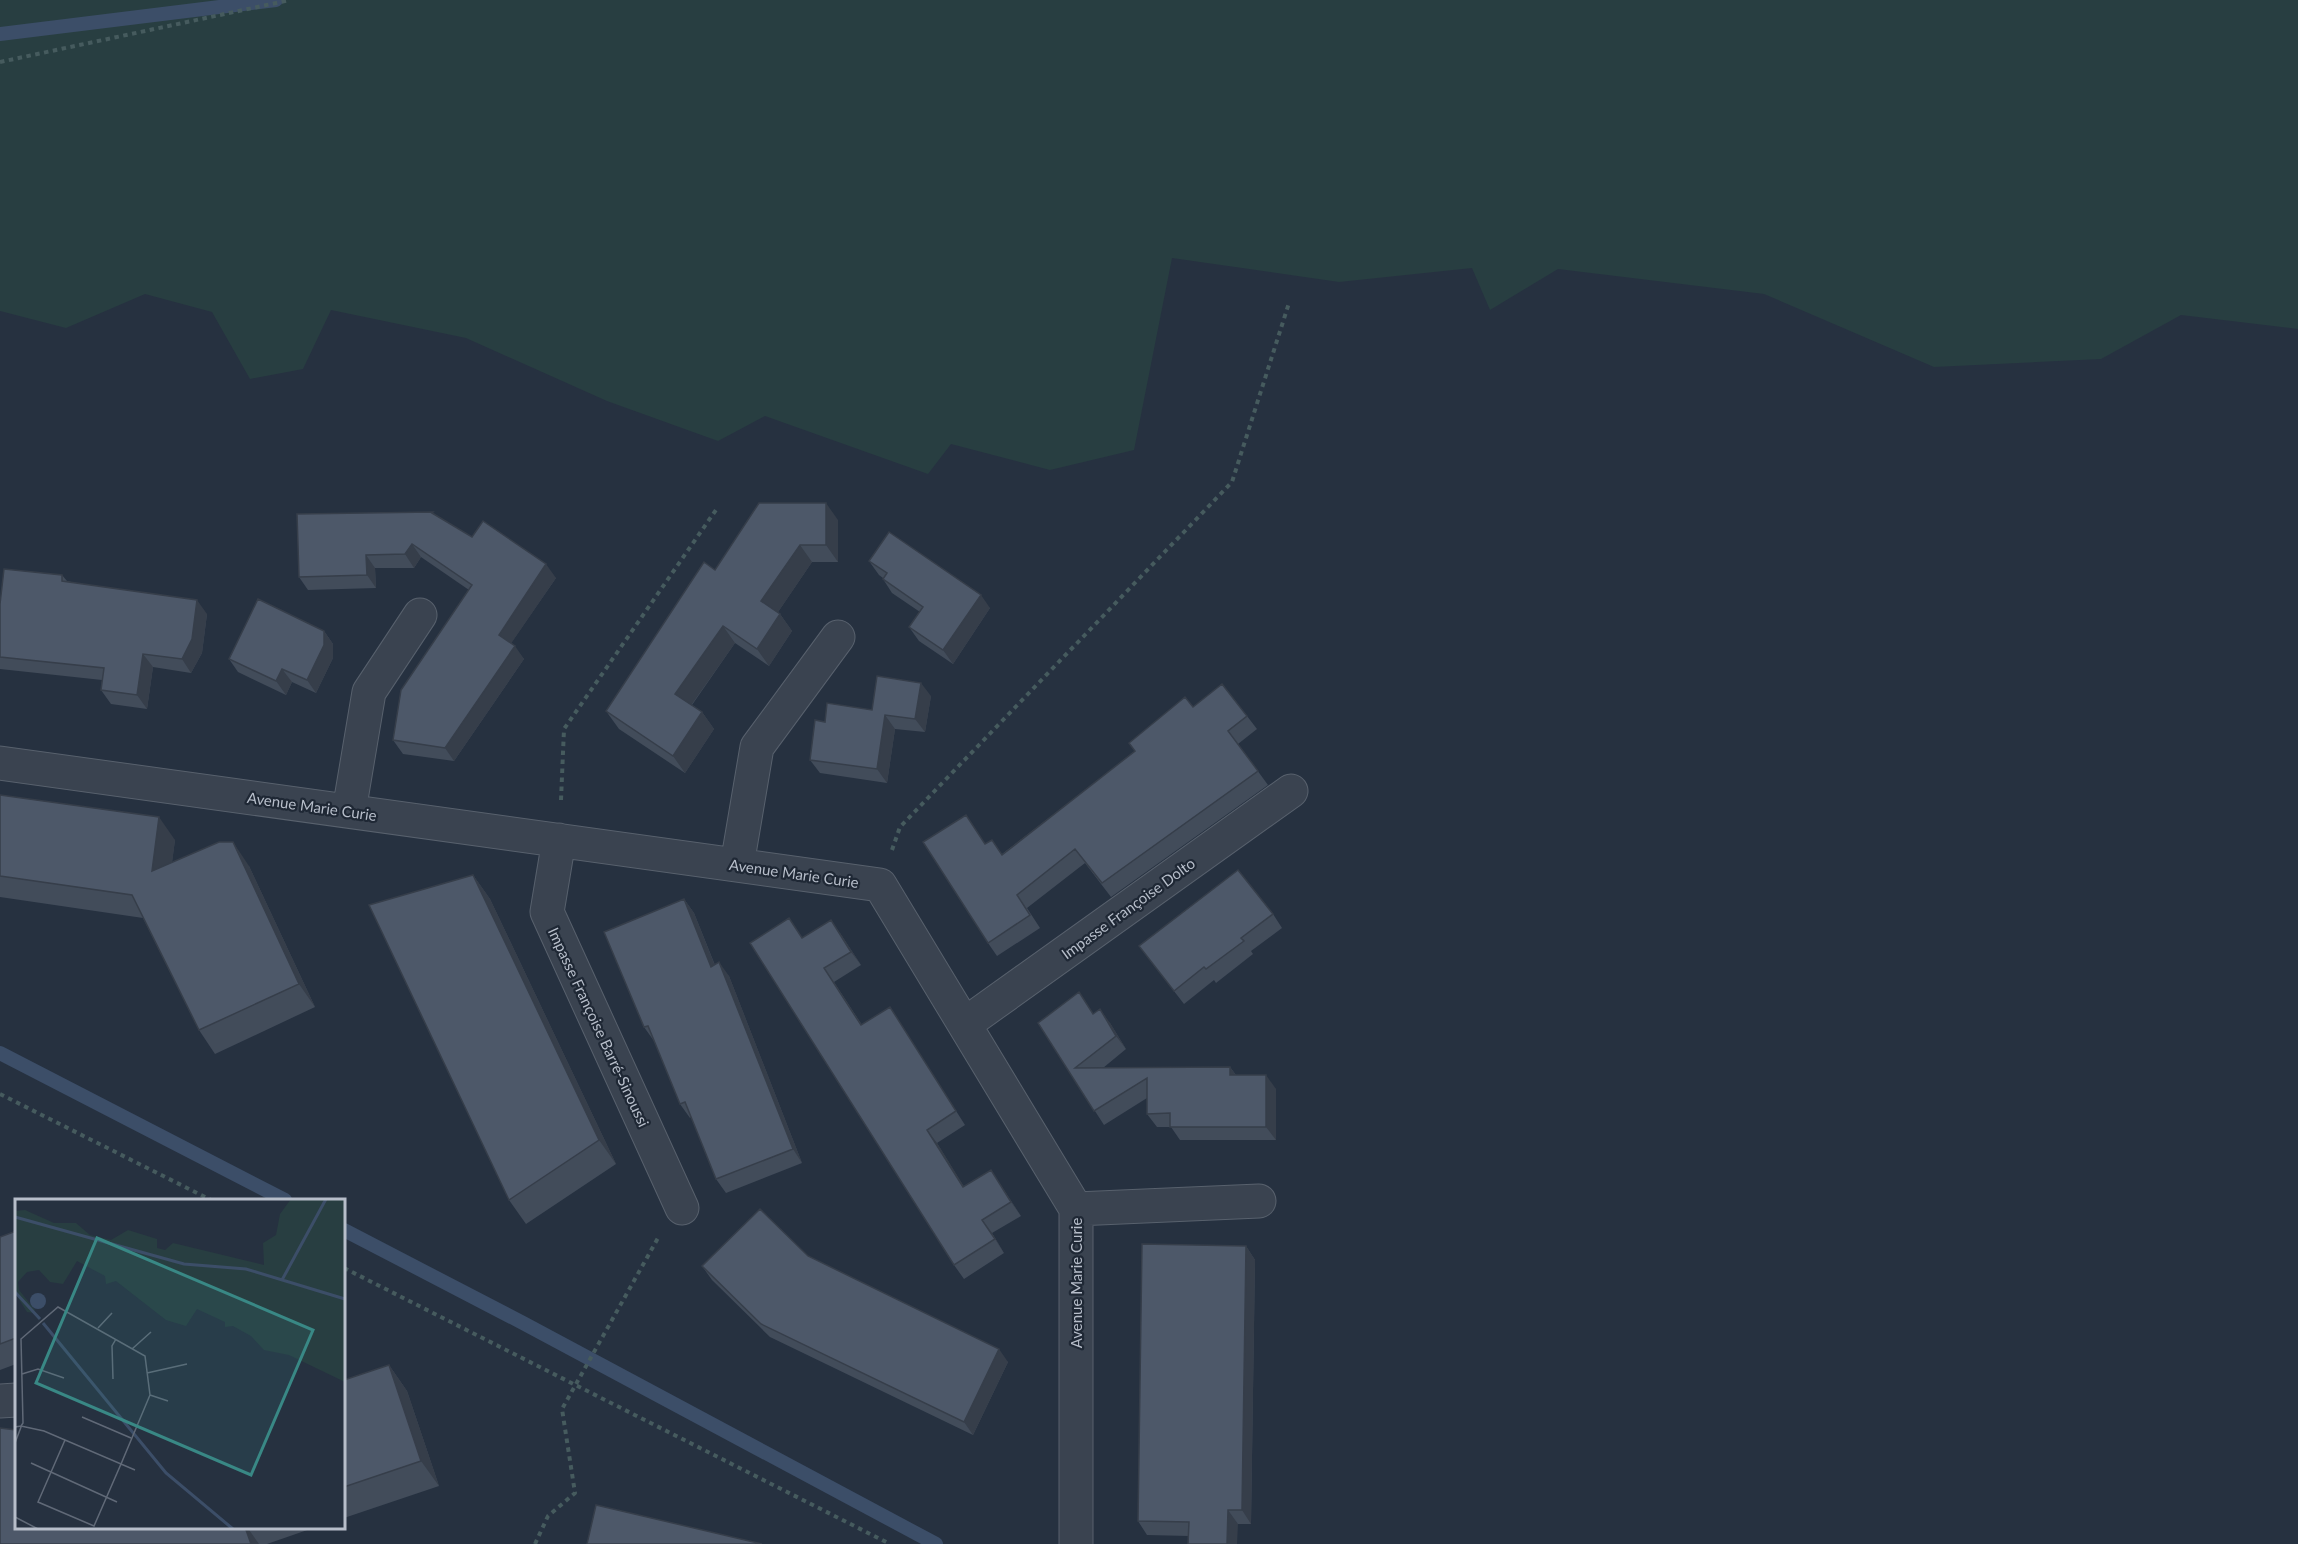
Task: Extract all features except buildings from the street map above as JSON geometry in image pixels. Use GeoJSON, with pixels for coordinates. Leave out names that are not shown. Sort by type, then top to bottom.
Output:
{"type":"FeatureCollection","features":[{"type":"Feature","properties":{"kind":"street"},"geometry":{"type":"LineString","coordinates":[[349,811],[369,692],[420,615]]}},
{"type":"Feature","properties":{"kind":"street"},"geometry":{"type":"LineString","coordinates":[[736,865],[757,747],[838,637]]}},
{"type":"Feature","properties":{"kind":"street","name":"Avenue Marie Curie"},"geometry":{"type":"LineString","coordinates":[[0,763],[880,885],[1076,1209],[1076,1544]]}},
{"type":"Feature","properties":{"kind":"street","name":"Impasse Françoise Dolto"},"geometry":{"type":"LineString","coordinates":[[965,1024],[1292,791]]}},
{"type":"Feature","properties":{"kind":"street","name":"Impasse Françoise Barré-Sinoussi"},"geometry":{"type":"LineString","coordinates":[[559,840],[547,912],[682,1208]]}},
{"type":"Feature","properties":{"kind":"street"},"geometry":{"type":"LineString","coordinates":[[1076,1209],[1259,1201]]}},
{"type":"Feature","properties":{"kind":"path"},"geometry":{"type":"LineString","coordinates":[[0,62],[290,0]]}},
{"type":"Feature","properties":{"kind":"path"},"geometry":{"type":"LineString","coordinates":[[880,885],[900,827],[1232,482],[1289,303]]}},
{"type":"Feature","properties":{"kind":"path"},"geometry":{"type":"LineString","coordinates":[[559,840],[564,729],[718,507]]}},
{"type":"Feature","properties":{"kind":"path"},"geometry":{"type":"LineString","coordinates":[[0,1094],[209,1199]]}},
{"type":"Feature","properties":{"kind":"path"},"geometry":{"type":"LineString","coordinates":[[535,1544],[548,1516],[575,1493],[562,1409],[580,1373],[661,1233],[682,1208]]}},
{"type":"Feature","properties":{"kind":"path"},"geometry":{"type":"LineString","coordinates":[[345,1269],[890,1544]]}},
{"type":"Feature","properties":{"kind":"green space"},"geometry":{"type":"Polygon","coordinates":[[[0,0],[2298,0],[2298,329],[2181,315],[2101,359],[1934,367],[1764,294],[1558,269],[1490,310],[1472,268],[1339,282],[1172,258],[1134,450],[1050,470],[951,444],[928,474],[765,416],[718,441],[607,401],[466,338],[331,310],[303,369],[250,379],[212,312],[145,294],[66,328],[0,311],[0,0]]]}},
{"type":"Feature","properties":{"kind":"waterway"},"geometry":{"type":"LineString","coordinates":[[0,34],[276,0]]}},
{"type":"Feature","properties":{"kind":"waterway"},"geometry":{"type":"LineString","coordinates":[[0,1053],[283,1199]]}},
{"type":"Feature","properties":{"kind":"waterway"},"geometry":{"type":"LineString","coordinates":[[345,1231],[936,1544]]}}]}
